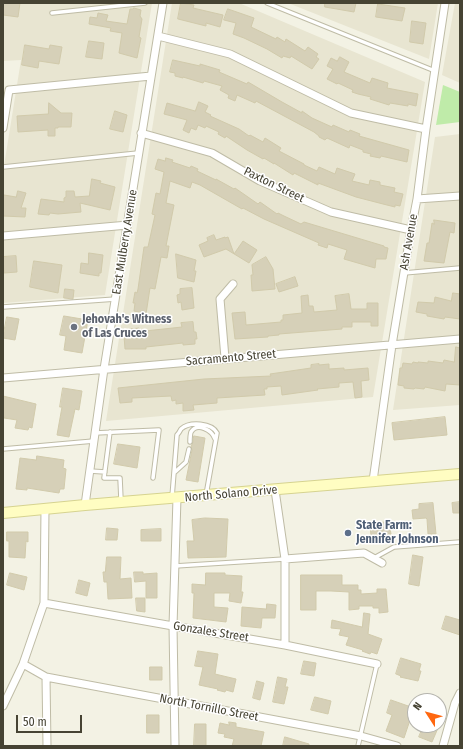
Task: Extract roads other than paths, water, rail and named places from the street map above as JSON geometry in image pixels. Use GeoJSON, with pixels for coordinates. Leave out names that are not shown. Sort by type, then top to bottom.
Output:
{"type":"FeatureCollection","features":[{"type":"Feature","properties":{"kind":"main road","name":"North Solano Drive"},"geometry":{"type":"LineString","coordinates":[[3,513],[460,474]]}},
{"type":"Feature","properties":{"kind":"street","name":"East Mulberry Avenue"},"geometry":{"type":"LineString","coordinates":[[85,505],[104,369],[163,3]]}},
{"type":"Feature","properties":{"kind":"street","name":"Ash Avenue"},"geometry":{"type":"LineString","coordinates":[[374,481],[392,345],[417,199],[426,128],[446,3]]}},
{"type":"Feature","properties":{"kind":"street"},"geometry":{"type":"LineString","coordinates":[[158,36],[230,54],[350,113],[426,128]]}},
{"type":"Feature","properties":{"kind":"street"},"geometry":{"type":"LineString","coordinates":[[3,128],[9,90],[151,76]]}},
{"type":"Feature","properties":{"kind":"street","name":"Paxton Street"},"geometry":{"type":"LineString","coordinates":[[141,133],[212,153],[260,181],[331,212],[411,230]]}},
{"type":"Feature","properties":{"kind":"street"},"geometry":{"type":"LineString","coordinates":[[417,199],[460,196]]}},
{"type":"Feature","properties":{"kind":"street"},"geometry":{"type":"LineString","coordinates":[[3,236],[128,225]]}},
{"type":"Feature","properties":{"kind":"street"},"geometry":{"type":"LineString","coordinates":[[225,358],[220,299],[233,284]]}},
{"type":"Feature","properties":{"kind":"street","name":"Sacramento Street"},"geometry":{"type":"LineString","coordinates":[[3,378],[460,339]]}},
{"type":"Feature","properties":{"kind":"street"},"geometry":{"type":"LineString","coordinates":[[275,490],[285,559],[285,645]]}},
{"type":"Feature","properties":{"kind":"street"},"geometry":{"type":"LineString","coordinates":[[174,498],[175,566],[173,626],[175,746]]}},
{"type":"Feature","properties":{"kind":"street"},"geometry":{"type":"LineString","coordinates":[[3,706],[23,664],[44,603],[44,510]]}},
{"type":"Feature","properties":{"kind":"street"},"geometry":{"type":"LineString","coordinates":[[285,559],[364,553],[382,563]]}},
{"type":"Feature","properties":{"kind":"street","name":"Gonzales Street"},"geometry":{"type":"LineString","coordinates":[[44,603],[285,645],[377,664]]}},
{"type":"Feature","properties":{"kind":"street","name":"North Tornillo Street"},"geometry":{"type":"LineString","coordinates":[[23,664],[46,677],[361,736],[397,746]]}},
{"type":"Feature","properties":{"kind":"street"},"geometry":{"type":"LineString","coordinates":[[46,677],[47,746]]}},
{"type":"Feature","properties":{"kind":"street"},"geometry":{"type":"LineString","coordinates":[[443,746],[455,703],[460,693]]}},
{"type":"Feature","properties":{"kind":"lane"},"geometry":{"type":"LineString","coordinates":[[52,13],[144,3]]}},
{"type":"Feature","properties":{"kind":"lane"},"geometry":{"type":"LineString","coordinates":[[267,3],[435,70]]}},
{"type":"Feature","properties":{"kind":"lane"},"geometry":{"type":"LineString","coordinates":[[3,167],[138,153]]}},
{"type":"Feature","properties":{"kind":"lane"},"geometry":{"type":"LineString","coordinates":[[404,273],[460,268]]}},
{"type":"Feature","properties":{"kind":"lane"},"geometry":{"type":"LineString","coordinates":[[3,307],[116,299]]}},
{"type":"Feature","properties":{"kind":"lane"},"geometry":{"type":"LineString","coordinates":[[174,498],[174,472],[177,435],[182,428],[196,424],[206,425],[215,430],[217,434],[206,496]]}},
{"type":"Feature","properties":{"kind":"lane"},"geometry":{"type":"LineString","coordinates":[[190,442],[192,431],[198,428],[204,428],[211,431],[216,440]]}},
{"type":"Feature","properties":{"kind":"lane"},"geometry":{"type":"LineString","coordinates":[[3,449],[94,437],[110,432],[159,430],[153,478]]}},
{"type":"Feature","properties":{"kind":"lane"},"geometry":{"type":"LineString","coordinates":[[110,432],[104,478],[120,478],[121,502]]}},
{"type":"Feature","properties":{"kind":"lane"},"geometry":{"type":"LineString","coordinates":[[174,472],[186,462],[189,449]]}},
{"type":"Feature","properties":{"kind":"lane"},"geometry":{"type":"LineString","coordinates":[[90,471],[105,472]]}},
{"type":"Feature","properties":{"kind":"lane"},"geometry":{"type":"LineString","coordinates":[[373,558],[394,547],[460,542]]}},
{"type":"Feature","properties":{"kind":"lane"},"geometry":{"type":"LineString","coordinates":[[175,566],[285,559]]}},
{"type":"Feature","properties":{"kind":"lane"},"geometry":{"type":"LineString","coordinates":[[358,746],[377,664]]}},
{"type":"Feature","properties":{"kind":"place","name":"Jehovah's Witness of Las Cruces"},"geometry":{"type":"Point","coordinates":[74,327]}},
{"type":"Feature","properties":{"kind":"place","name":"State Farm: Jennifer Johnson"},"geometry":{"type":"Point","coordinates":[348,533]}}]}
